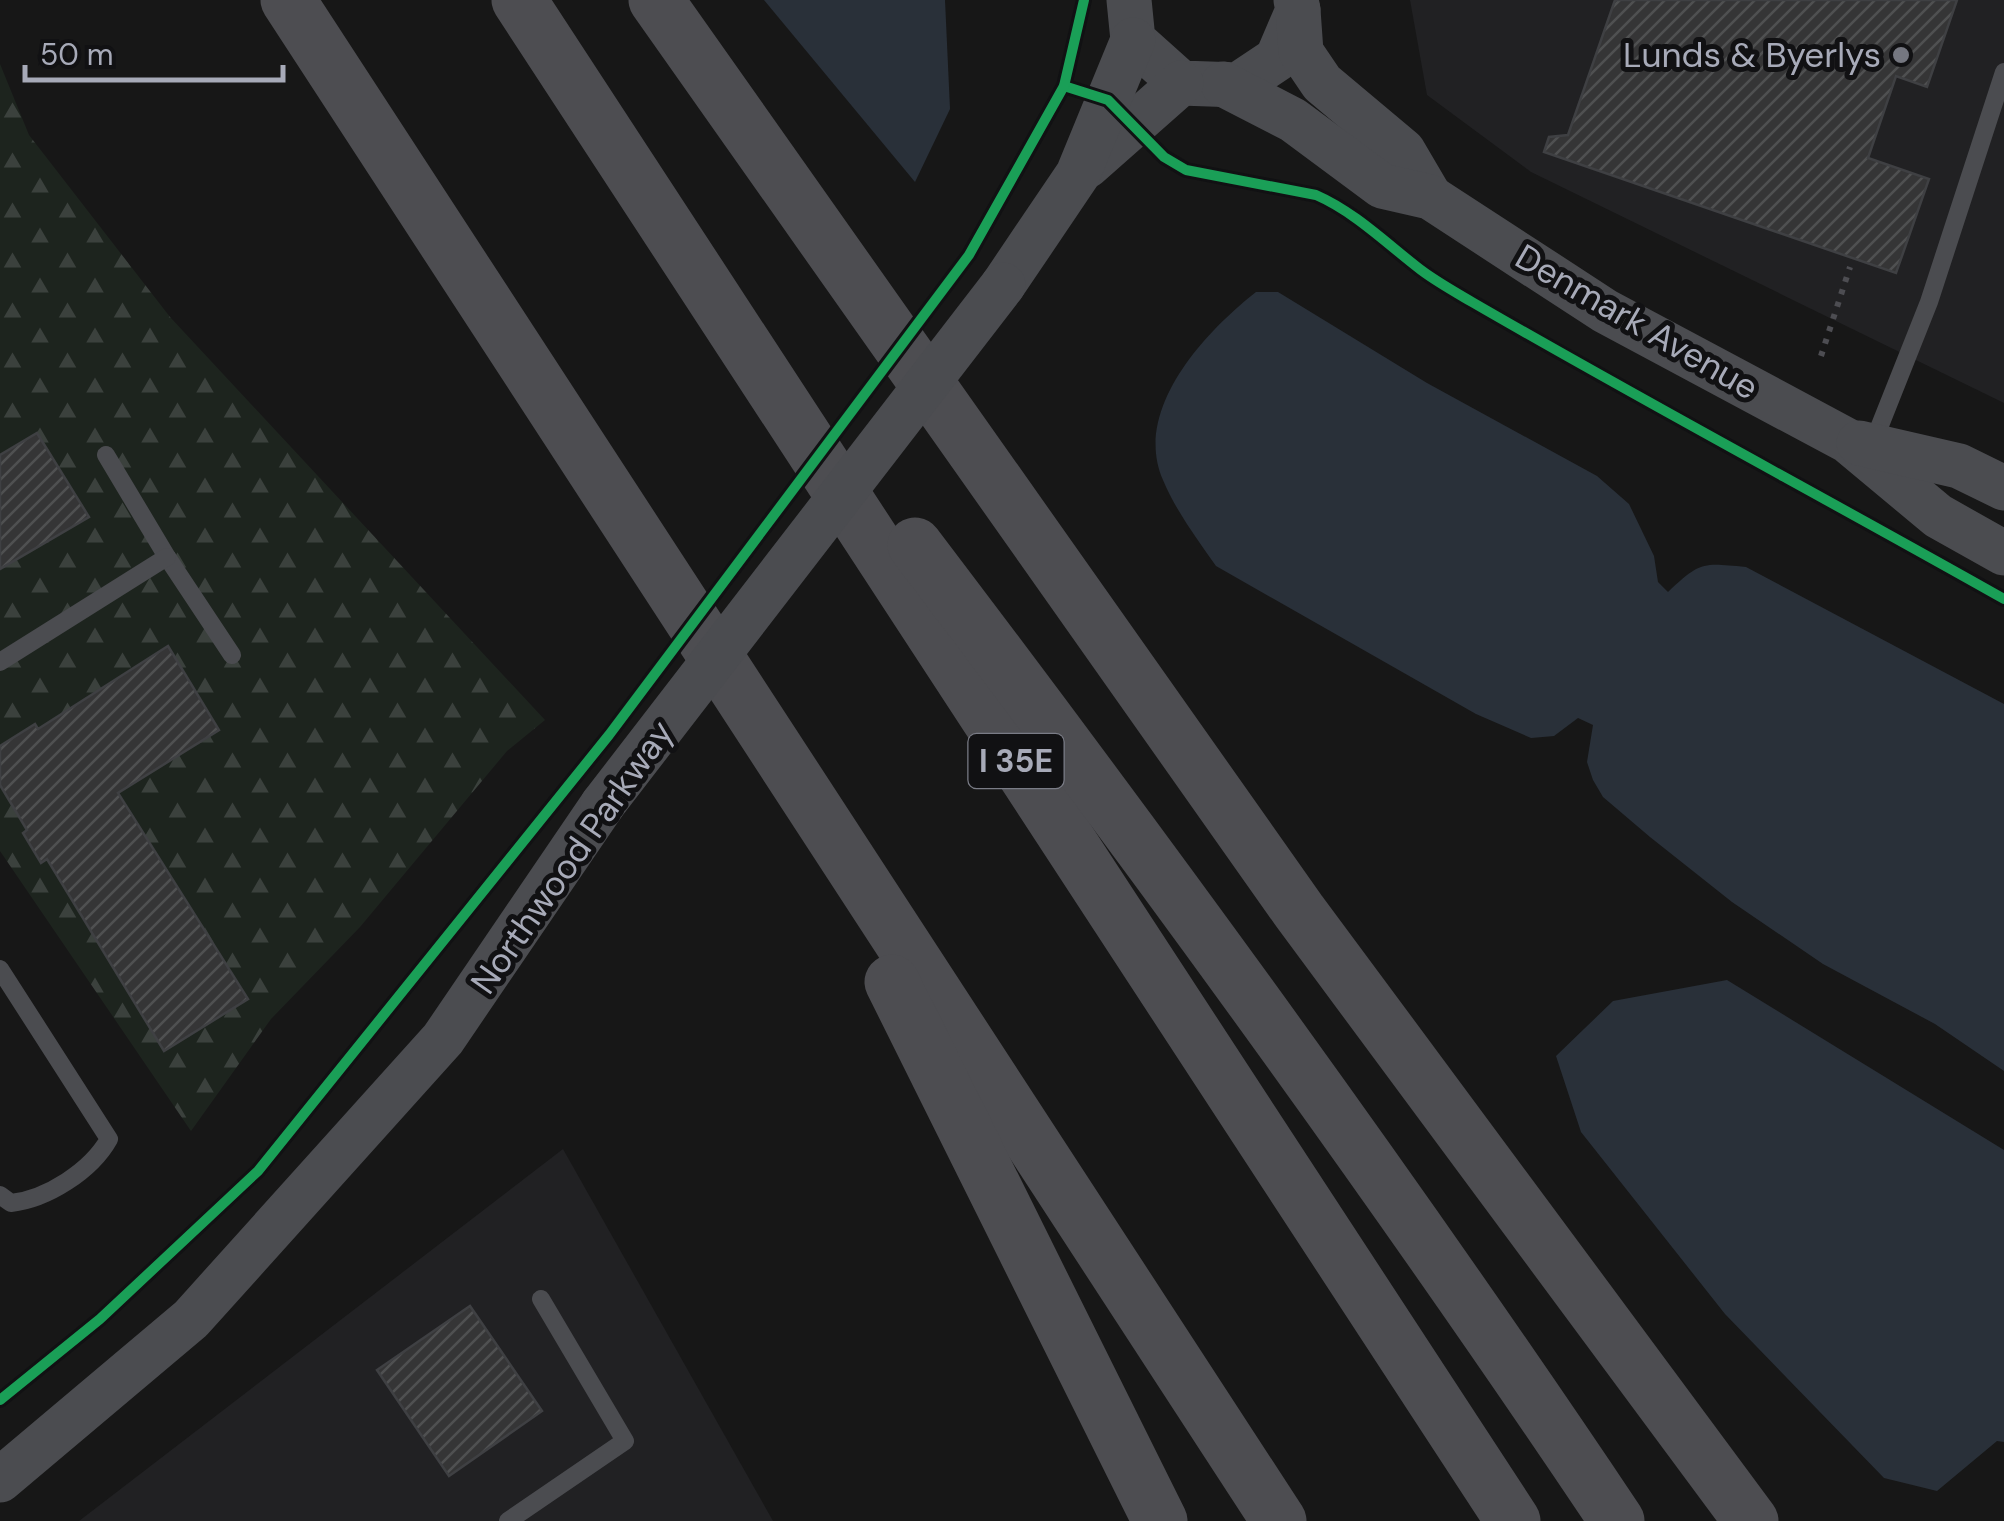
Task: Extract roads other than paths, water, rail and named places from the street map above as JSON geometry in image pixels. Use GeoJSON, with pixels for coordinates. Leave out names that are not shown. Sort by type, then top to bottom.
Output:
{"type":"FeatureCollection","features":[{"type":"Feature","properties":{"kind":"highway"},"geometry":{"type":"LineString","coordinates":[[288,0],[1278,1521]]}},
{"type":"Feature","properties":{"kind":"highway","name":"I 35E"},"geometry":{"type":"LineString","coordinates":[[519,0],[1512,1521]]}},
{"type":"Feature","properties":{"kind":"highway"},"geometry":{"type":"LineString","coordinates":[[656,0],[1299,911],[1750,1521]]}},
{"type":"Feature","properties":{"kind":"highway"},"geometry":{"type":"LineString","coordinates":[[629,168],[1088,774],[1494,1337],[1617,1521]]}},
{"type":"Feature","properties":{"kind":"highway"},"geometry":{"type":"LineString","coordinates":[[777,751],[1160,1521]]}},
{"type":"Feature","properties":{"kind":"street","name":"Northwood Parkway"},"geometry":{"type":"LineString","coordinates":[[1078,174],[1202,84],[1238,84],[1277,59],[1297,5]]}},
{"type":"Feature","properties":{"kind":"street","name":"Denmark Avenue"},"geometry":{"type":"LineString","coordinates":[[1297,5],[1301,52],[1322,83],[1403,152],[1430,197]]}},
{"type":"Feature","properties":{"kind":"street","name":"Northwood Parkway"},"geometry":{"type":"LineString","coordinates":[[0,1480],[191,1319],[443,1039],[603,804],[1004,286],[1078,174],[1131,20]]}},
{"type":"Feature","properties":{"kind":"street","name":"Denmark Avenue"},"geometry":{"type":"LineString","coordinates":[[1131,20],[1202,84],[1293,120],[1382,186],[1430,197],[1604,311],[1863,448],[1938,516],[2004,554]]}},
{"type":"Feature","properties":{"kind":"street","name":"Denmark Avenue"},"geometry":{"type":"LineString","coordinates":[[1863,448],[1959,466],[2004,488]]}},
{"type":"Feature","properties":{"kind":"lane"},"geometry":{"type":"LineString","coordinates":[[1863,448],[1929,302],[2004,72]]}},
{"type":"Feature","properties":{"kind":"lane"},"geometry":{"type":"LineString","coordinates":[[106,455],[232,655]]}},
{"type":"Feature","properties":{"kind":"lane"},"geometry":{"type":"LineString","coordinates":[[0,662],[167,557]]}},
{"type":"Feature","properties":{"kind":"lane"},"geometry":{"type":"LineString","coordinates":[[0,969],[109,1139],[99,1157],[32,1200],[10,1203],[0,1195]]}},
{"type":"Feature","properties":{"kind":"lane"},"geometry":{"type":"LineString","coordinates":[[508,1521],[626,1440],[541,1298]]}},
{"type":"Feature","properties":{"kind":"place","name":"Lunds & Byerlys"},"geometry":{"type":"Point","coordinates":[1901,55]}}]}
